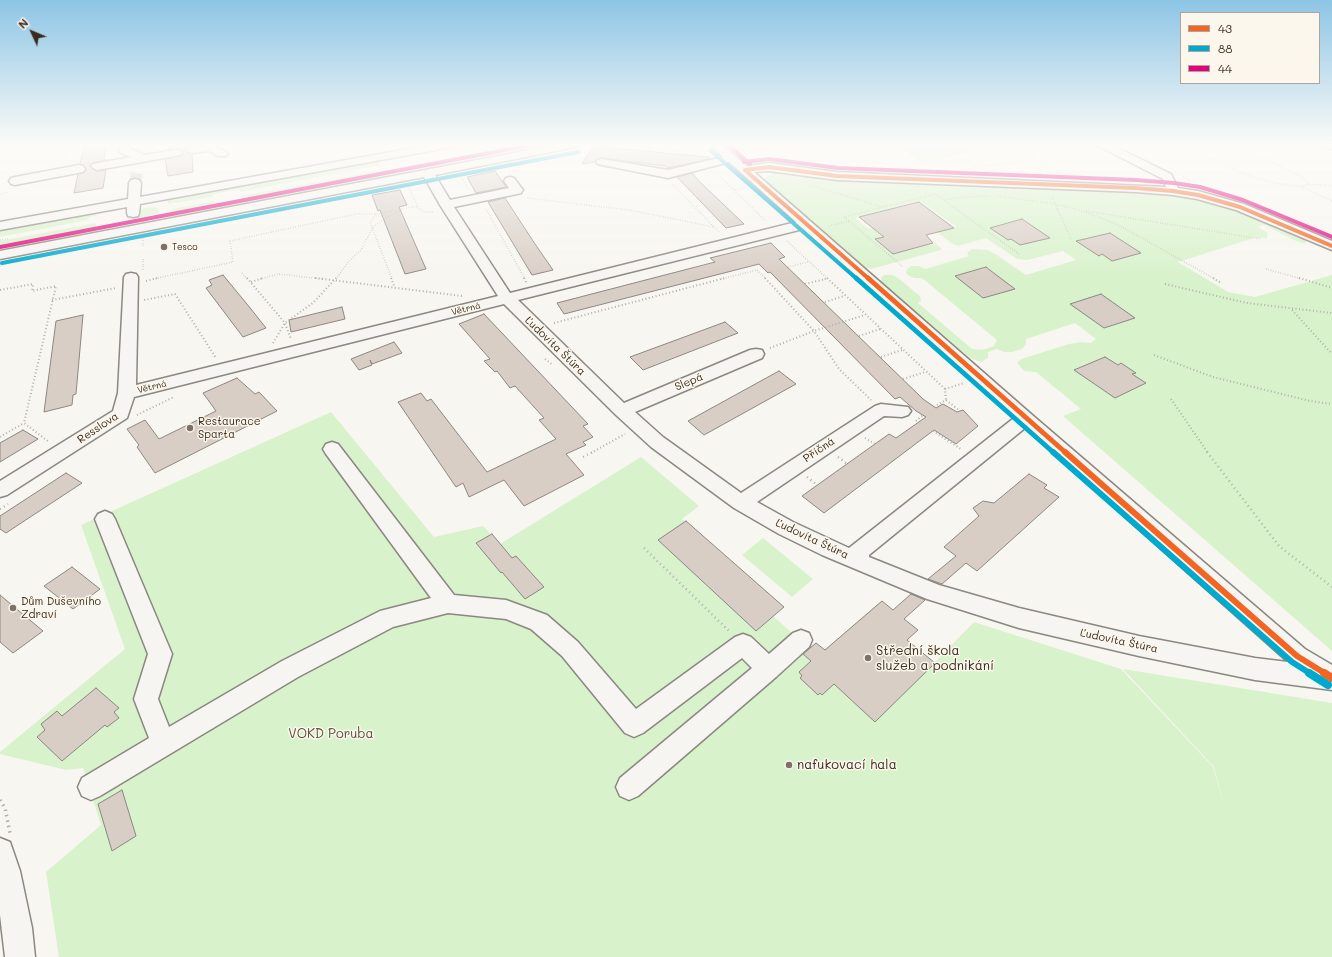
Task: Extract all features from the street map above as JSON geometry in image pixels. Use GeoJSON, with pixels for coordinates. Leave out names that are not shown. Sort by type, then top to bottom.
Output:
{"type":"FeatureCollection","features":[{"type":"Feature","properties":{"kind":"street"},"geometry":{"type":"LineString","coordinates":[[135,189],[134,202],[138,233]]}},
{"type":"Feature","properties":{"kind":"street"},"geometry":{"type":"LineString","coordinates":[[0,226],[207,189]]}},
{"type":"Feature","properties":{"kind":"street"},"geometry":{"type":"LineString","coordinates":[[0,255],[138,233],[348,189]]}},
{"type":"Feature","properties":{"kind":"street","name":"Ľudovíta Štúra"},"geometry":{"type":"LineString","coordinates":[[437,189],[507,299],[622,411],[643,430],[692,468],[741,503],[786,528],[829,549],[934,593],[1019,618],[1139,646],[1255,669],[1332,679]]}},
{"type":"Feature","properties":{"kind":"street"},"geometry":{"type":"LineString","coordinates":[[446,205],[517,190],[516,189]]}},
{"type":"Feature","properties":{"kind":"street"},"geometry":{"type":"LineString","coordinates":[[765,189],[1024,418],[1297,656],[1332,679]]}},
{"type":"Feature","properties":{"kind":"street"},"geometry":{"type":"LineString","coordinates":[[1131,189],[1173,191],[1198,195],[1240,207],[1332,246]]}},
{"type":"Feature","properties":{"kind":"street","name":"Větrná"},"geometry":{"type":"LineString","coordinates":[[127,393],[805,224]]}},
{"type":"Feature","properties":{"kind":"street","name":"Resslova"},"geometry":{"type":"LineString","coordinates":[[0,490],[121,414],[127,393],[131,278]]}},
{"type":"Feature","properties":{"kind":"street","name":"Slepá"},"geometry":{"type":"LineString","coordinates":[[622,411],[756,354]]}},
{"type":"Feature","properties":{"kind":"street"},"geometry":{"type":"LineString","coordinates":[[881,410],[902,411]]}},
{"type":"Feature","properties":{"kind":"street","name":"Příčná"},"geometry":{"type":"LineString","coordinates":[[741,503],[881,410]]}},
{"type":"Feature","properties":{"kind":"street"},"geometry":{"type":"LineString","coordinates":[[860,562],[858,552],[1024,418]]}},
{"type":"Feature","properties":{"kind":"street"},"geometry":{"type":"LineString","coordinates":[[332,449],[448,604]]}},
{"type":"Feature","properties":{"kind":"street"},"geometry":{"type":"LineString","coordinates":[[105,519],[160,654],[146,699],[164,744]]}},
{"type":"Feature","properties":{"kind":"street"},"geometry":{"type":"LineString","coordinates":[[91,787],[290,669],[388,618],[448,604],[506,610],[540,622],[570,648],[634,725],[743,644],[768,669]]}},
{"type":"Feature","properties":{"kind":"street"},"geometry":{"type":"LineString","coordinates":[[629,787],[801,640]]}},
{"type":"Feature","properties":{"kind":"street"},"geometry":{"type":"LineString","coordinates":[[0,852],[6,871],[17,928],[20,957]]}},
{"type":"Feature","properties":{"kind":"path"},"geometry":{"type":"LineString","coordinates":[[676,189],[722,235]]}},
{"type":"Feature","properties":{"kind":"path"},"geometry":{"type":"LineString","coordinates":[[734,190],[740,189]]}},
{"type":"Feature","properties":{"kind":"path"},"geometry":{"type":"LineString","coordinates":[[820,189],[883,207]]}},
{"type":"Feature","properties":{"kind":"path"},"geometry":{"type":"LineString","coordinates":[[935,189],[935,194]]}},
{"type":"Feature","properties":{"kind":"path"},"geometry":{"type":"LineString","coordinates":[[1049,189],[1071,239]]}},
{"type":"Feature","properties":{"kind":"path"},"geometry":{"type":"LineString","coordinates":[[1306,189],[1332,201]]}},
{"type":"Feature","properties":{"kind":"path"},"geometry":{"type":"LineString","coordinates":[[734,190],[925,372],[945,388],[946,400],[960,411]]}},
{"type":"Feature","properties":{"kind":"path"},"geometry":{"type":"LineString","coordinates":[[902,266],[844,217],[935,194],[1019,254]]}},
{"type":"Feature","properties":{"kind":"path"},"geometry":{"type":"LineString","coordinates":[[944,200],[964,197],[992,196],[1019,198],[1079,210],[1261,239]]}},
{"type":"Feature","properties":{"kind":"path"},"geometry":{"type":"LineString","coordinates":[[476,198],[484,205],[526,282],[530,283]]}},
{"type":"Feature","properties":{"kind":"path"},"geometry":{"type":"LineString","coordinates":[[526,198],[629,210],[714,227]]}},
{"type":"Feature","properties":{"kind":"path"},"geometry":{"type":"LineString","coordinates":[[233,262],[230,241],[356,214],[377,214],[418,206]]}},
{"type":"Feature","properties":{"kind":"path"},"geometry":{"type":"LineString","coordinates":[[269,345],[274,342],[285,323],[314,302],[334,281],[349,261],[361,250],[373,227],[387,217],[404,209]]}},
{"type":"Feature","properties":{"kind":"path"},"geometry":{"type":"LineString","coordinates":[[1079,210],[1122,227],[1221,283]]}},
{"type":"Feature","properties":{"kind":"path"},"geometry":{"type":"LineString","coordinates":[[377,214],[370,222],[396,288]]}},
{"type":"Feature","properties":{"kind":"path"},"geometry":{"type":"LineString","coordinates":[[828,227],[849,222]]}},
{"type":"Feature","properties":{"kind":"path"},"geometry":{"type":"LineString","coordinates":[[138,233],[144,248]]}},
{"type":"Feature","properties":{"kind":"path"},"geometry":{"type":"LineString","coordinates":[[788,267],[809,262]]}},
{"type":"Feature","properties":{"kind":"path"},"geometry":{"type":"LineString","coordinates":[[1266,269],[1332,288]]}},
{"type":"Feature","properties":{"kind":"path"},"geometry":{"type":"LineString","coordinates":[[552,324],[757,270],[814,331],[839,369],[881,410]]}},
{"type":"Feature","properties":{"kind":"path"},"geometry":{"type":"LineString","coordinates":[[242,273],[285,323],[291,336],[290,344]]}},
{"type":"Feature","properties":{"kind":"path"},"geometry":{"type":"LineString","coordinates":[[251,282],[278,274],[464,296]]}},
{"type":"Feature","properties":{"kind":"path"},"geometry":{"type":"LineString","coordinates":[[805,284],[826,278]]}},
{"type":"Feature","properties":{"kind":"path"},"geometry":{"type":"LineString","coordinates":[[0,290],[33,284],[32,291],[56,286],[24,423],[0,437]]}},
{"type":"Feature","properties":{"kind":"path"},"geometry":{"type":"LineString","coordinates":[[1165,284],[1247,303],[1332,313]]}},
{"type":"Feature","properties":{"kind":"path"},"geometry":{"type":"LineString","coordinates":[[130,303],[175,294],[219,363]]}},
{"type":"Feature","properties":{"kind":"path"},"geometry":{"type":"LineString","coordinates":[[825,302],[845,296]]}},
{"type":"Feature","properties":{"kind":"path"},"geometry":{"type":"LineString","coordinates":[[1292,309],[1332,354]]}},
{"type":"Feature","properties":{"kind":"path"},"geometry":{"type":"LineString","coordinates":[[756,354],[814,331],[866,315]]}},
{"type":"Feature","properties":{"kind":"path"},"geometry":{"type":"LineString","coordinates":[[858,336],[880,329]]}},
{"type":"Feature","properties":{"kind":"path"},"geometry":{"type":"LineString","coordinates":[[881,357],[902,350]]}},
{"type":"Feature","properties":{"kind":"path"},"geometry":{"type":"LineString","coordinates":[[1154,355],[1213,377],[1310,401],[1332,404]]}},
{"type":"Feature","properties":{"kind":"path"},"geometry":{"type":"LineString","coordinates":[[903,379],[925,372]]}},
{"type":"Feature","properties":{"kind":"path"},"geometry":{"type":"LineString","coordinates":[[945,388],[970,381]]}},
{"type":"Feature","properties":{"kind":"path"},"geometry":{"type":"LineString","coordinates":[[133,418],[153,406],[175,396]]}},
{"type":"Feature","properties":{"kind":"path"},"geometry":{"type":"LineString","coordinates":[[1171,399],[1197,437],[1279,546],[1332,587]]}},
{"type":"Feature","properties":{"kind":"path"},"geometry":{"type":"LineString","coordinates":[[934,407],[946,400]]}},
{"type":"Feature","properties":{"kind":"path"},"geometry":{"type":"LineString","coordinates":[[918,422],[916,420],[923,415]]}},
{"type":"Feature","properties":{"kind":"path"},"geometry":{"type":"LineString","coordinates":[[24,423],[49,442]]}},
{"type":"Feature","properties":{"kind":"path"},"geometry":{"type":"LineString","coordinates":[[582,457],[623,434],[632,437],[643,430]]}},
{"type":"Feature","properties":{"kind":"path"},"geometry":{"type":"LineString","coordinates":[[933,431],[954,445]]}},
{"type":"Feature","properties":{"kind":"path"},"geometry":{"type":"LineString","coordinates":[[0,509],[13,501]]}},
{"type":"Feature","properties":{"kind":"path"},"geometry":{"type":"LineString","coordinates":[[644,548],[743,644]]}},
{"type":"Feature","properties":{"kind":"green space"},"geometry":{"type":"Polygon","coordinates":[[[219,189],[257,189],[240,192],[240,189],[213,194],[213,197],[168,204],[168,198],[219,189]]]}},
{"type":"Feature","properties":{"kind":"green space"},"geometry":{"type":"Polygon","coordinates":[[[281,189],[327,189],[169,219],[169,211],[177,208],[214,201],[214,204],[242,199],[241,196],[281,189]]]}},
{"type":"Feature","properties":{"kind":"green space"},"geometry":{"type":"Polygon","coordinates":[[[775,189],[1054,189],[1113,191],[1175,196],[1219,205],[1261,220],[1306,240],[1305,244],[1296,241],[1264,225],[1258,227],[1268,233],[1267,238],[1254,238],[1178,262],[1228,292],[1255,297],[1332,275],[1332,651],[1063,416],[1081,409],[1036,372],[1024,371],[1017,363],[1021,359],[1069,344],[1081,342],[1091,343],[1096,339],[1075,323],[1026,339],[1026,344],[1022,349],[1012,352],[1004,352],[997,349],[988,352],[988,358],[981,362],[970,358],[882,282],[881,278],[884,275],[892,275],[898,278],[920,296],[921,301],[918,303],[972,349],[982,350],[994,346],[997,340],[922,278],[914,278],[908,275],[906,273],[907,269],[911,266],[919,266],[925,269],[969,256],[967,253],[972,249],[988,250],[1026,275],[1076,260],[1063,251],[1027,260],[1017,259],[986,238],[958,246],[951,243],[937,232],[957,227],[920,201],[855,218],[869,229],[872,228],[884,237],[875,240],[893,254],[935,243],[941,248],[941,250],[871,269],[865,267],[775,189]]]}},
{"type":"Feature","properties":{"kind":"green space"},"geometry":{"type":"Polygon","coordinates":[[[151,207],[158,208],[159,213],[138,219],[139,209],[151,207]]]}},
{"type":"Feature","properties":{"kind":"green space"},"geometry":{"type":"Polygon","coordinates":[[[97,211],[97,215],[89,217],[88,220],[0,237],[0,229],[97,211]]]}},
{"type":"Feature","properties":{"kind":"green space"},"geometry":{"type":"Polygon","coordinates":[[[96,223],[95,233],[93,234],[0,252],[0,241],[96,223]]]}},
{"type":"Feature","properties":{"kind":"green space","name":"VOKD Poruba"},"geometry":{"type":"Polygon","coordinates":[[[331,412],[434,537],[483,526],[500,544],[641,457],[699,506],[682,519],[783,607],[773,616],[809,648],[815,643],[823,651],[881,601],[893,610],[906,641],[933,664],[974,622],[1121,669],[1213,767],[1225,808],[1214,767],[1123,669],[1332,703],[1332,957],[59,957],[46,872],[101,825],[83,768],[66,770],[0,754],[0,752],[125,649],[81,525],[331,412]]]}},
{"type":"Feature","properties":{"kind":"green space"},"geometry":{"type":"Polygon","coordinates":[[[763,538],[813,579],[792,597],[742,555],[763,538]]]}},
{"type":"Feature","properties":{"kind":"building"},"geometry":{"type":"Polygon","coordinates":[[[75,189],[99,189],[74,193],[75,189]]]}},
{"type":"Feature","properties":{"kind":"building"},"geometry":{"type":"Polygon","coordinates":[[[474,189],[498,189],[476,193],[474,189]]]}},
{"type":"Feature","properties":{"kind":"building"},"geometry":{"type":"Polygon","coordinates":[[[688,189],[707,189],[744,224],[726,228],[688,189]]]}},
{"type":"Feature","properties":{"kind":"building"},"geometry":{"type":"Polygon","coordinates":[[[400,190],[407,205],[399,207],[426,269],[405,274],[380,210],[378,211],[372,195],[400,190]]]}},
{"type":"Feature","properties":{"kind":"building"},"geometry":{"type":"Polygon","coordinates":[[[505,198],[553,270],[532,275],[488,202],[505,198]]]}},
{"type":"Feature","properties":{"kind":"building"},"geometry":{"type":"Polygon","coordinates":[[[919,202],[954,228],[926,235],[933,243],[893,254],[875,239],[884,237],[859,217],[919,202]]]}},
{"type":"Feature","properties":{"kind":"building"},"geometry":{"type":"Polygon","coordinates":[[[1022,219],[1050,238],[1020,245],[1011,239],[1008,240],[990,228],[1022,219]]]}},
{"type":"Feature","properties":{"kind":"building"},"geometry":{"type":"Polygon","coordinates":[[[1110,233],[1141,253],[1112,261],[1102,254],[1099,256],[1076,241],[1110,233]]]}},
{"type":"Feature","properties":{"kind":"building"},"geometry":{"type":"Polygon","coordinates":[[[771,243],[785,257],[779,259],[923,399],[936,408],[943,404],[957,412],[963,410],[978,426],[956,444],[934,430],[824,513],[802,496],[889,434],[896,438],[926,417],[916,411],[900,397],[895,399],[770,272],[768,273],[759,264],[564,314],[557,303],[715,262],[710,258],[771,243]]]}},
{"type":"Feature","properties":{"kind":"building"},"geometry":{"type":"Polygon","coordinates":[[[986,267],[1015,289],[983,298],[955,276],[986,267]]]}},
{"type":"Feature","properties":{"kind":"building"},"geometry":{"type":"Polygon","coordinates":[[[223,275],[266,328],[243,337],[206,288],[212,285],[209,280],[223,275]]]}},
{"type":"Feature","properties":{"kind":"building"},"geometry":{"type":"Polygon","coordinates":[[[1101,294],[1135,318],[1104,328],[1070,304],[1101,294]]]}},
{"type":"Feature","properties":{"kind":"building"},"geometry":{"type":"Polygon","coordinates":[[[342,307],[345,319],[291,332],[289,320],[342,307]]]}},
{"type":"Feature","properties":{"kind":"building"},"geometry":{"type":"Polygon","coordinates":[[[484,314],[588,424],[583,426],[593,437],[583,442],[586,445],[566,454],[584,475],[524,506],[504,480],[469,497],[463,483],[456,487],[398,402],[421,393],[427,401],[431,399],[487,472],[556,439],[539,420],[544,418],[515,386],[510,388],[497,371],[495,372],[484,361],[490,359],[459,324],[484,314]]]}},
{"type":"Feature","properties":{"kind":"building"},"geometry":{"type":"Polygon","coordinates":[[[83,315],[76,394],[73,395],[72,405],[44,412],[56,321],[83,315]]]}},
{"type":"Feature","properties":{"kind":"building"},"geometry":{"type":"Polygon","coordinates":[[[725,322],[738,333],[643,370],[630,357],[725,322]]]}},
{"type":"Feature","properties":{"kind":"building"},"geometry":{"type":"Polygon","coordinates":[[[394,342],[402,353],[372,364],[370,360],[372,365],[359,370],[351,359],[394,342]]]}},
{"type":"Feature","properties":{"kind":"building"},"geometry":{"type":"Polygon","coordinates":[[[1105,357],[1118,365],[1121,363],[1136,373],[1132,374],[1146,383],[1115,398],[1074,370],[1105,357]]]}},
{"type":"Feature","properties":{"kind":"building"},"geometry":{"type":"Polygon","coordinates":[[[779,371],[796,384],[704,435],[688,421],[779,371]]]}},
{"type":"Feature","properties":{"kind":"building"},"geometry":{"type":"Polygon","coordinates":[[[237,378],[255,394],[259,392],[277,411],[155,473],[137,447],[139,445],[127,429],[145,420],[159,439],[216,411],[203,393],[237,378]]]}},
{"type":"Feature","properties":{"kind":"building"},"geometry":{"type":"Polygon","coordinates":[[[23,430],[38,439],[0,462],[0,443],[23,430]]]}},
{"type":"Feature","properties":{"kind":"building"},"geometry":{"type":"Polygon","coordinates":[[[66,473],[82,483],[6,533],[0,529],[0,516],[66,473]]]}},
{"type":"Feature","properties":{"kind":"building"},"geometry":{"type":"Polygon","coordinates":[[[1029,474],[1047,485],[1044,488],[1059,497],[977,571],[966,563],[942,584],[928,579],[956,556],[944,547],[979,516],[973,508],[983,501],[994,503],[1029,474]]]}},
{"type":"Feature","properties":{"kind":"building"},"geometry":{"type":"Polygon","coordinates":[[[686,521],[784,607],[756,631],[658,540],[686,521]]]}},
{"type":"Feature","properties":{"kind":"building"},"geometry":{"type":"Polygon","coordinates":[[[492,534],[512,558],[516,556],[544,587],[525,599],[476,543],[492,534]]]}},
{"type":"Feature","properties":{"kind":"building"},"geometry":{"type":"Polygon","coordinates":[[[72,567],[100,589],[73,609],[44,586],[72,567]]]}},
{"type":"Feature","properties":{"kind":"building","name":"Střední škola služeb a podnikání"},"geometry":{"type":"Polygon","coordinates":[[[911,594],[925,600],[904,619],[918,630],[907,640],[935,663],[875,722],[834,684],[822,695],[820,693],[818,695],[800,678],[802,676],[799,672],[811,661],[803,654],[816,643],[825,650],[882,601],[893,610],[911,594]]]}},
{"type":"Feature","properties":{"kind":"building"},"geometry":{"type":"Polygon","coordinates":[[[0,595],[43,631],[13,653],[0,642],[0,595]]]}},
{"type":"Feature","properties":{"kind":"building"},"geometry":{"type":"Polygon","coordinates":[[[96,688],[119,708],[114,712],[119,718],[107,727],[105,725],[62,761],[37,737],[45,730],[41,724],[57,711],[62,716],[96,688]]]}},
{"type":"Feature","properties":{"kind":"building"},"geometry":{"type":"Polygon","coordinates":[[[122,790],[136,836],[112,851],[98,804],[122,790]]]}},
{"type":"Feature","properties":{"kind":"transit line","name":"44"},"geometry":{"type":"LineString","coordinates":[[0,247],[304,189]]}},
{"type":"Feature","properties":{"kind":"transit line","name":"88"},"geometry":{"type":"LineString","coordinates":[[2,263],[388,189]]}},
{"type":"Feature","properties":{"kind":"transit line","name":"88"},"geometry":{"type":"LineString","coordinates":[[754,189],[1292,662],[1328,685]]}},
{"type":"Feature","properties":{"kind":"transit line","name":"43"},"geometry":{"type":"LineString","coordinates":[[766,189],[1297,656],[1332,678]]}},
{"type":"Feature","properties":{"kind":"transit line","name":"43"},"geometry":{"type":"LineString","coordinates":[[1144,189],[1198,195],[1240,207],[1332,246]]}},
{"type":"Feature","properties":{"kind":"transit line","name":"44"},"geometry":{"type":"LineString","coordinates":[[1205,189],[1243,200],[1332,237]]}},
{"type":"Feature","properties":{"kind":"place","name":"Tesco"},"geometry":{"type":"Point","coordinates":[164,247]}},
{"type":"Feature","properties":{"kind":"place","name":"Restaurace Sparta"},"geometry":{"type":"Point","coordinates":[190,428]}},
{"type":"Feature","properties":{"kind":"place","name":"Dům Duševního Zdraví"},"geometry":{"type":"Point","coordinates":[13,608]}},
{"type":"Feature","properties":{"kind":"place","name":"Střední škola služeb a podnikání"},"geometry":{"type":"Point","coordinates":[868,658]}},
{"type":"Feature","properties":{"kind":"place","name":"nafukovací hala"},"geometry":{"type":"Point","coordinates":[789,765]}}]}
